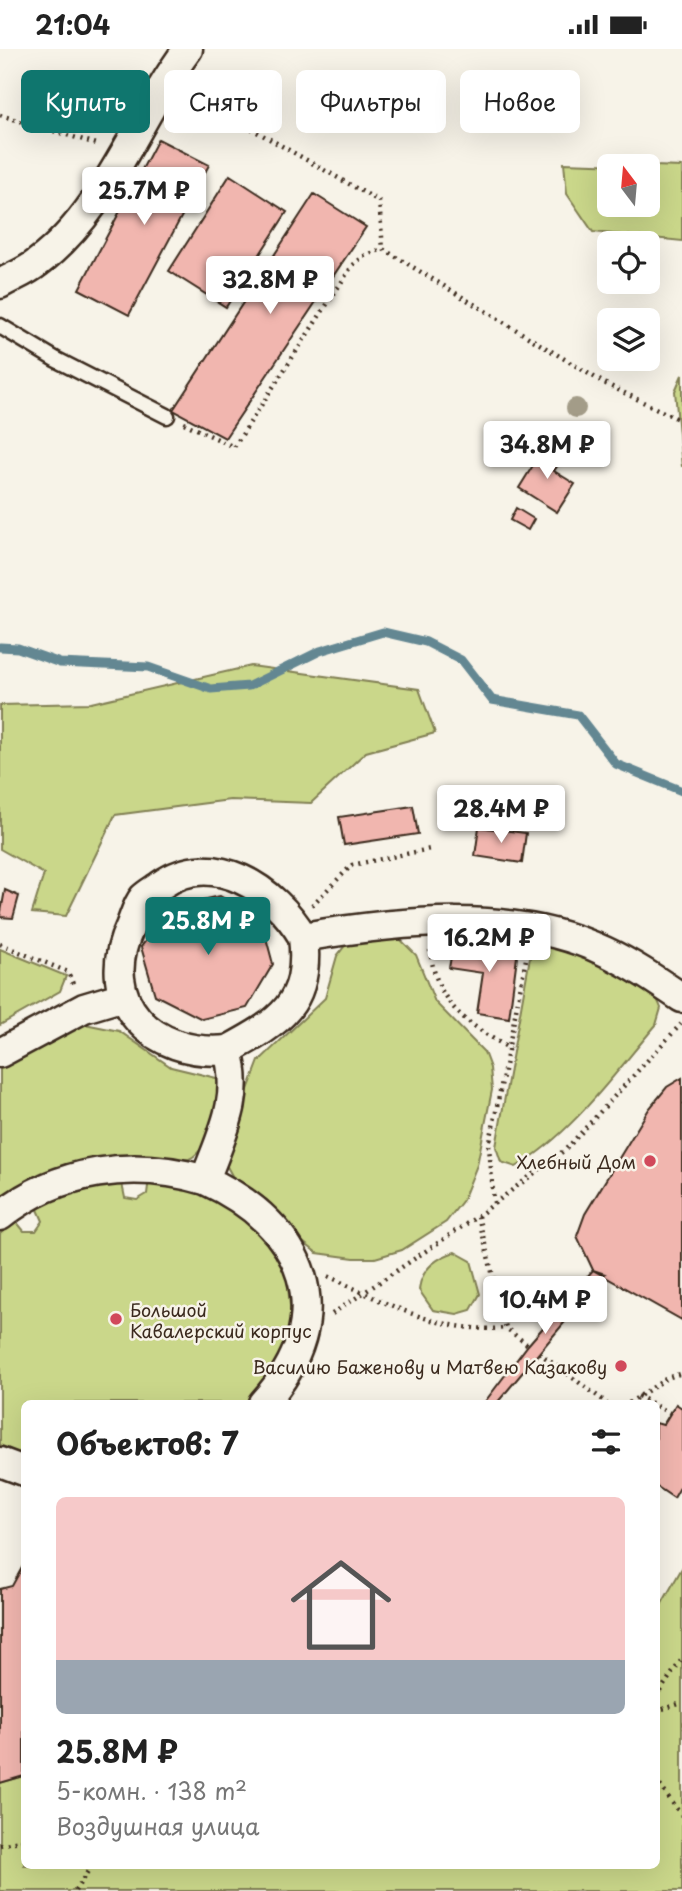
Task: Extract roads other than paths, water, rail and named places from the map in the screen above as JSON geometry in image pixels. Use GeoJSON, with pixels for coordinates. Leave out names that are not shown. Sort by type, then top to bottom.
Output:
{"type":"FeatureCollection","features":[{"type":"Feature","properties":{"kind":"street"},"geometry":{"type":"LineString","coordinates":[[0,284],[37,263],[83,218],[124,153],[164,80],[188,49]]}},
{"type":"Feature","properties":{"kind":"street"},"geometry":{"type":"LineString","coordinates":[[206,869],[236,876],[262,890],[299,930],[306,963],[297,996],[272,1026],[228,1050],[208,1052],[184,1049],[160,1040],[140,1023],[124,996],[120,965],[125,936],[143,898],[171,878],[206,869]]}},
{"type":"Feature","properties":{"kind":"street"},"geometry":{"type":"LineString","coordinates":[[299,930],[426,921],[531,930],[603,950],[643,971],[682,998]]}},
{"type":"Feature","properties":{"kind":"street"},"geometry":{"type":"LineString","coordinates":[[0,1053],[84,1008],[124,996]]}},
{"type":"Feature","properties":{"kind":"street"},"geometry":{"type":"LineString","coordinates":[[205,1179],[230,1114],[235,1086],[228,1050]]}},
{"type":"Feature","properties":{"kind":"street"},"geometry":{"type":"LineString","coordinates":[[0,1216],[55,1183],[98,1171],[165,1170],[205,1179],[228,1190],[269,1220],[298,1262],[304,1283],[307,1306],[305,1332],[293,1363],[265,1400]]}},
{"type":"Feature","properties":{"kind":"street"},"geometry":{"type":"LineString","coordinates":[[0,1462],[21,1470]]}},
{"type":"Feature","properties":{"kind":"lane"},"geometry":{"type":"LineString","coordinates":[[0,326],[55,359],[167,415]]}},
{"type":"Feature","properties":{"kind":"waterway"},"geometry":{"type":"LineString","coordinates":[[0,647],[18,648],[60,663],[148,667],[211,689],[249,686],[320,651],[383,632],[426,642],[461,660],[492,700],[578,715],[616,764],[682,791]]}},
{"type":"Feature","properties":{"kind":"place","name":"Хлебный Дом"},"geometry":{"type":"Point","coordinates":[650,1161]}},
{"type":"Feature","properties":{"kind":"place","name":"Большой Кавалерский корпус"},"geometry":{"type":"Point","coordinates":[116,1319]}},
{"type":"Feature","properties":{"kind":"place","name":"Василию Баженову и Матвею Казакову"},"geometry":{"type":"Point","coordinates":[621,1366]}}]}
